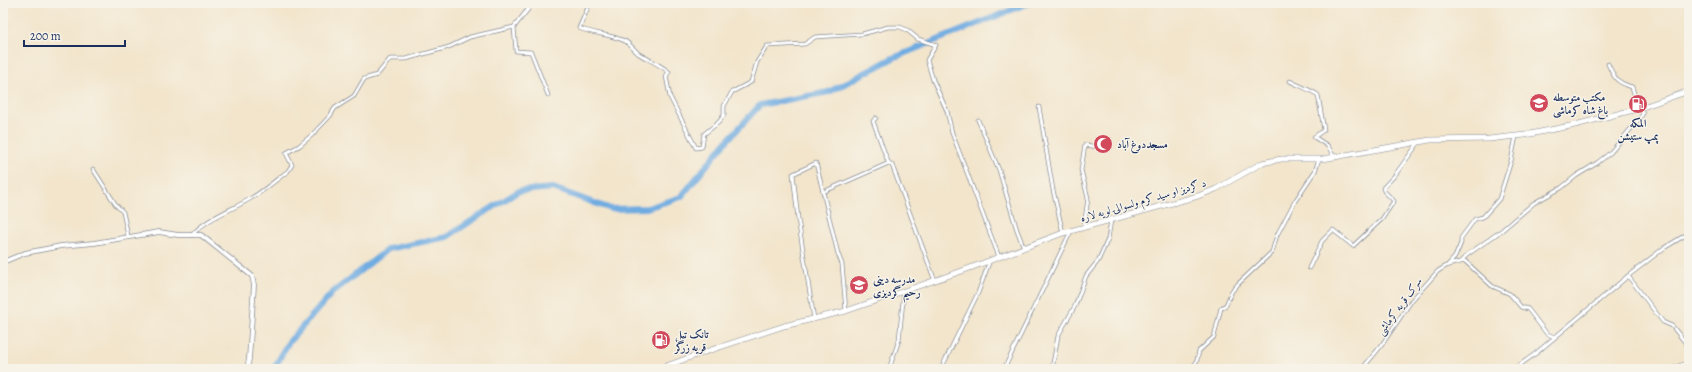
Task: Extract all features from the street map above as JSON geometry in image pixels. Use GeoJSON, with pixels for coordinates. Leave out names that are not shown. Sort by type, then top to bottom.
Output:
{"type":"FeatureCollection","features":[{"type":"Feature","properties":{"kind":"highway","name":"د ګردیز او سید کرم ولسوالۍ لویه لاره"},"geometry":{"type":"LineString","coordinates":[[658,369],[784,326],[846,311],[935,281],[1063,233],[1198,196],[1216,189],[1262,163],[1280,159],[1319,159],[1335,157],[1430,140],[1489,139],[1516,136],[1575,125],[1641,108],[1689,90]]}},
{"type":"Feature","properties":{"kind":"street"},"geometry":{"type":"LineString","coordinates":[[192,235],[196,230],[255,196],[288,171],[292,165],[286,153],[299,146],[312,135],[330,116],[335,108],[354,96],[364,79],[377,75],[390,59],[406,58],[449,47],[470,37],[514,27],[533,3]]}},
{"type":"Feature","properties":{"kind":"street"},"geometry":{"type":"LineString","coordinates":[[590,3],[579,28],[626,41],[638,53],[660,65],[669,72],[666,76],[670,97],[696,148],[702,147],[704,134],[719,122],[724,115],[724,106],[732,92],[751,82],[757,62],[767,46],[805,44],[815,37],[862,34],[888,27],[900,27],[907,30],[918,39],[936,45],[927,60],[947,111],[952,133],[999,257]]}},
{"type":"Feature","properties":{"kind":"street"},"geometry":{"type":"LineString","coordinates":[[514,27],[516,51],[531,52],[548,95]]}},
{"type":"Feature","properties":{"kind":"street"},"geometry":{"type":"LineString","coordinates":[[1460,262],[1466,255],[1501,231],[1534,203],[1562,188],[1610,153],[1641,117],[1643,113],[1636,100],[1632,87],[1618,82],[1608,64]]}},
{"type":"Feature","properties":{"kind":"street"},"geometry":{"type":"LineString","coordinates":[[1290,81],[1303,89],[1318,95],[1324,130],[1314,137],[1328,146],[1335,157]]}},
{"type":"Feature","properties":{"kind":"street"},"geometry":{"type":"LineString","coordinates":[[1039,107],[1053,190],[1063,233]]}},
{"type":"Feature","properties":{"kind":"street"},"geometry":{"type":"LineString","coordinates":[[876,118],[873,121],[935,281]]}},
{"type":"Feature","properties":{"kind":"street"},"geometry":{"type":"LineString","coordinates":[[978,120],[999,170],[1024,248]]}},
{"type":"Feature","properties":{"kind":"street","name":"سرک قریه کرماشی"},"geometry":{"type":"LineString","coordinates":[[1362,369],[1381,346],[1412,300],[1438,271],[1448,265],[1455,257],[1462,238],[1476,219],[1483,217],[1499,200],[1511,161],[1516,136]]}},
{"type":"Feature","properties":{"kind":"street"},"geometry":{"type":"LineString","coordinates":[[1309,268],[1322,241],[1333,230],[1353,246],[1382,219],[1394,201],[1383,188],[1419,142]]}},
{"type":"Feature","properties":{"kind":"street"},"geometry":{"type":"LineString","coordinates":[[1084,227],[1088,198],[1081,170],[1085,145],[1105,148]]}},
{"type":"Feature","properties":{"kind":"street"},"geometry":{"type":"LineString","coordinates":[[1192,369],[1197,360],[1199,350],[1214,337],[1221,308],[1226,305],[1232,291],[1272,252],[1277,235],[1295,201],[1315,171],[1319,159]]}},
{"type":"Feature","properties":{"kind":"street"},"geometry":{"type":"LineString","coordinates":[[823,192],[890,162]]}},
{"type":"Feature","properties":{"kind":"street"},"geometry":{"type":"LineString","coordinates":[[814,319],[798,219],[793,174],[816,163],[838,254],[842,264],[846,311]]}},
{"type":"Feature","properties":{"kind":"street"},"geometry":{"type":"LineString","coordinates":[[93,169],[116,205],[123,212],[128,236]]}},
{"type":"Feature","properties":{"kind":"street"},"geometry":{"type":"LineString","coordinates":[[1052,369],[1058,336],[1075,306],[1086,276],[1098,261],[1108,239],[1111,220]]}},
{"type":"Feature","properties":{"kind":"street"},"geometry":{"type":"LineString","coordinates":[[1004,369],[1071,231]]}},
{"type":"Feature","properties":{"kind":"street"},"geometry":{"type":"LineString","coordinates":[[3,262],[25,253],[61,246],[94,243],[128,236],[159,232],[178,235],[201,235],[252,276],[254,284],[247,369]]}},
{"type":"Feature","properties":{"kind":"street"},"geometry":{"type":"LineString","coordinates":[[1514,369],[1664,248],[1689,233]]}},
{"type":"Feature","properties":{"kind":"street"},"geometry":{"type":"LineString","coordinates":[[941,369],[978,293],[990,260]]}},
{"type":"Feature","properties":{"kind":"street"},"geometry":{"type":"LineString","coordinates":[[1448,265],[1465,261],[1492,286],[1510,294],[1521,307],[1528,309],[1547,334],[1555,337]]}},
{"type":"Feature","properties":{"kind":"street"},"geometry":{"type":"LineString","coordinates":[[1628,276],[1663,322],[1672,326],[1689,347]]}},
{"type":"Feature","properties":{"kind":"street"},"geometry":{"type":"LineString","coordinates":[[889,369],[899,340],[904,291]]}},
{"type":"Feature","properties":{"kind":"street"},"geometry":{"type":"LineString","coordinates":[[1671,369],[1689,362]]}},
{"type":"Feature","properties":{"kind":"waterway"},"geometry":{"type":"LineString","coordinates":[[274,369],[288,343],[332,293],[388,249],[447,237],[519,191],[553,188],[611,209],[647,208],[681,197],[725,143],[760,105],[829,92],[893,58],[1029,3]]}},
{"type":"Feature","properties":{"kind":"place","name":"مکتب متوسطه باغ شاه کرماشی"},"geometry":{"type":"Point","coordinates":[1539,103]}},
{"type":"Feature","properties":{"kind":"place","name":"المکه پمپ ستیشن"},"geometry":{"type":"Point","coordinates":[1638,104]}},
{"type":"Feature","properties":{"kind":"place","name":"مسجددوغ آباد"},"geometry":{"type":"Point","coordinates":[1103,144]}},
{"type":"Feature","properties":{"kind":"place","name":"مدرسه دینی رحیم گردیزی"},"geometry":{"type":"Point","coordinates":[859,285]}},
{"type":"Feature","properties":{"kind":"place","name":"تانک تیل قریه زرگر"},"geometry":{"type":"Point","coordinates":[661,340]}}]}
